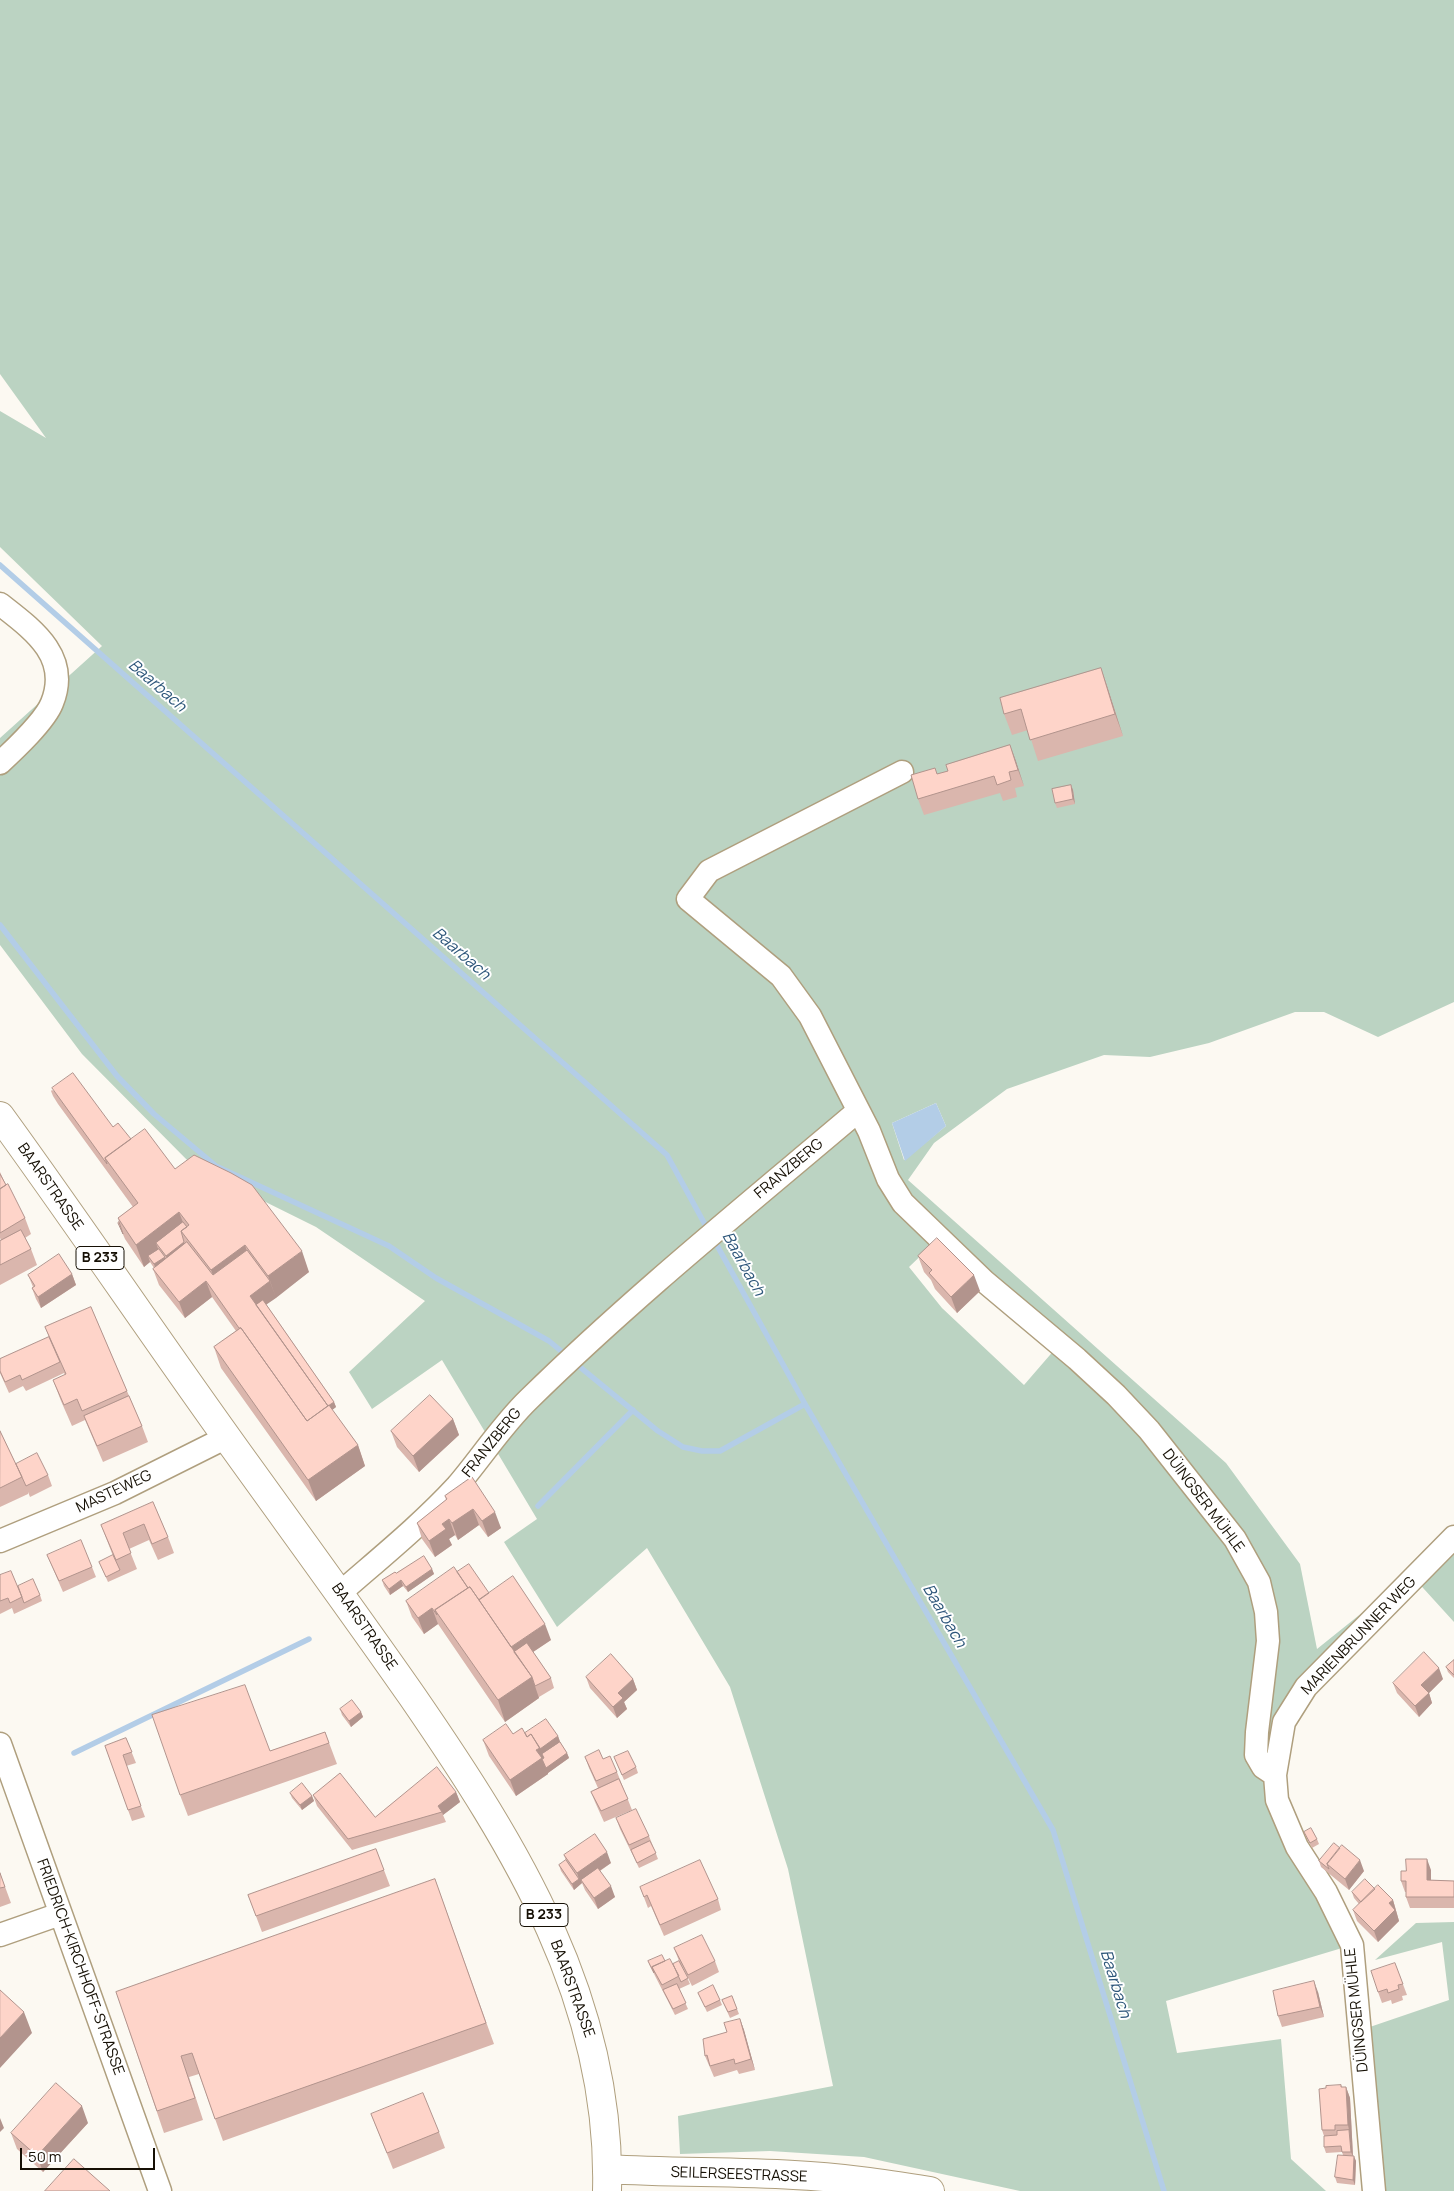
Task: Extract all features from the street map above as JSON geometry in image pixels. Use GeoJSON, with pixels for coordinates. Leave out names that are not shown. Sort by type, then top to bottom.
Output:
{"type":"FeatureCollection","features":[{"type":"Feature","properties":{"kind":"main road","name":"BAARSTRASSE"},"geometry":{"type":"LineString","coordinates":[[0,1116],[340,1593],[458,1764],[504,1836],[568,1967],[589,2030],[606,2132],[607,2180]]}},
{"type":"Feature","properties":{"kind":"main road","name":"SEILERSEESTRASSE"},"geometry":{"type":"LineString","coordinates":[[607,2180],[659,2172],[795,2174],[930,2191]]}},
{"type":"Feature","properties":{"kind":"street"},"geometry":{"type":"LineString","coordinates":[[0,604],[25,623],[46,645],[53,657],[57,678],[52,703],[31,733],[0,763]]}},
{"type":"Feature","properties":{"kind":"street"},"geometry":{"type":"LineString","coordinates":[[858,1111],[838,1068],[810,1016],[781,976],[688,899],[709,870],[902,772]]}},
{"type":"Feature","properties":{"kind":"street","name":"FRANZBERG"},"geometry":{"type":"LineString","coordinates":[[340,1593],[421,1524],[457,1485],[527,1401],[573,1357],[712,1234],[858,1111]]}},
{"type":"Feature","properties":{"kind":"street","name":"DÜINGSER MÜHLE"},"geometry":{"type":"LineString","coordinates":[[858,1111],[869,1131],[888,1179],[903,1203],[984,1281],[1116,1395],[1149,1430],[1235,1539],[1259,1582],[1266,1612],[1268,1641],[1256,1755],[1263,1767],[1276,1775],[1277,1800],[1297,1847],[1326,1892],[1352,1944],[1374,2191]]}},
{"type":"Feature","properties":{"kind":"street","name":"MASTEWEG"},"geometry":{"type":"LineString","coordinates":[[0,1541],[115,1493],[227,1437]]}},
{"type":"Feature","properties":{"kind":"street","name":"MARIENBRUNNER WEG"},"geometry":{"type":"LineString","coordinates":[[1276,1775],[1284,1722],[1306,1688],[1454,1537]]}},
{"type":"Feature","properties":{"kind":"street","name":"FRIEDRICH-KIRCHHOFF-STRASSE"},"geometry":{"type":"LineString","coordinates":[[0,1744],[160,2191]]}},
{"type":"Feature","properties":{"kind":"street"},"geometry":{"type":"LineString","coordinates":[[0,1935],[60,1914]]}},
{"type":"Feature","properties":{"kind":"green space"},"geometry":{"type":"Polygon","coordinates":[[[0,0],[1454,0],[1454,1002],[1378,1037],[1324,1012],[1295,1012],[1209,1043],[1150,1057],[1104,1055],[1007,1089],[934,1143],[908,1180],[1226,1463],[1300,1564],[1317,1649],[1414,1571],[1303,1682],[1279,1719],[1272,1768],[1266,1763],[1260,1751],[1261,1729],[1270,1679],[1272,1637],[1269,1606],[1262,1576],[1237,1534],[1154,1426],[904,1197],[888,1166],[866,1114],[835,1054],[829,1057],[851,1109],[865,1132],[885,1180],[901,1208],[934,1243],[909,1267],[942,1308],[1024,1385],[1056,1348],[1144,1433],[1149,1430],[1235,1539],[1259,1582],[1266,1612],[1268,1641],[1256,1755],[1263,1767],[1275,1775],[1277,1800],[1297,1847],[1326,1892],[1352,1945],[1166,2001],[1177,2053],[1281,2039],[1291,2159],[1326,2191],[1020,2191],[864,2157],[770,2151],[680,2154],[678,2116],[833,2086],[788,1869],[730,1687],[647,1548],[557,1627],[504,1542],[537,1519],[442,1360],[372,1409],[349,1372],[425,1301],[316,1227],[193,1166],[82,1054],[0,945],[0,738],[102,646],[0,547],[0,411],[46,438],[0,374],[0,0]],[[936,1103],[892,1123],[904,1160],[946,1126],[936,1103]]]}},
{"type":"Feature","properties":{"kind":"green space"},"geometry":{"type":"Polygon","coordinates":[[[1454,1537],[1454,1622],[1414,1578],[1454,1537]]]}},
{"type":"Feature","properties":{"kind":"green space"},"geometry":{"type":"Polygon","coordinates":[[[1454,1922],[1454,2191],[1377,2191],[1364,2029],[1449,2000],[1442,1942],[1375,1960],[1416,1923],[1454,1922]]]}},
{"type":"Feature","properties":{"kind":"water"},"geometry":{"type":"Polygon","coordinates":[[[936,1103],[946,1126],[905,1161],[892,1123],[936,1103]]]}},
{"type":"Feature","properties":{"kind":"building"},"geometry":{"type":"Polygon","coordinates":[[[1101,668],[1115,714],[1030,740],[1021,709],[1004,714],[1000,698],[1101,668]]]}},
{"type":"Feature","properties":{"kind":"building"},"geometry":{"type":"Polygon","coordinates":[[[1010,745],[1018,770],[1009,772],[1011,780],[997,785],[994,776],[918,799],[911,775],[935,768],[937,774],[948,771],[946,765],[1010,745]]]}},
{"type":"Feature","properties":{"kind":"building"},"geometry":{"type":"Polygon","coordinates":[[[1071,785],[1073,799],[1055,803],[1052,789],[1071,785]]]}},
{"type":"Feature","properties":{"kind":"building"},"geometry":{"type":"Polygon","coordinates":[[[73,1073],[113,1127],[118,1123],[131,1139],[105,1158],[107,1164],[52,1088],[73,1073]]]}},
{"type":"Feature","properties":{"kind":"building"},"geometry":{"type":"Polygon","coordinates":[[[145,1129],[175,1169],[194,1155],[252,1185],[302,1251],[268,1276],[245,1245],[211,1270],[181,1231],[189,1225],[179,1212],[136,1245],[118,1218],[138,1203],[105,1158],[145,1129]]]}},
{"type":"Feature","properties":{"kind":"building"},"geometry":{"type":"Polygon","coordinates":[[[0,1174],[6,1185],[0,1189],[0,1174]]]}},
{"type":"Feature","properties":{"kind":"building"},"geometry":{"type":"Polygon","coordinates":[[[8,1184],[25,1218],[0,1233],[0,1189],[8,1184]]]}},
{"type":"Feature","properties":{"kind":"building"},"geometry":{"type":"Polygon","coordinates":[[[183,1222],[187,1227],[181,1231],[184,1242],[166,1256],[156,1243],[183,1222]]]}},
{"type":"Feature","properties":{"kind":"building"},"geometry":{"type":"Polygon","coordinates":[[[21,1230],[31,1249],[0,1265],[0,1241],[21,1230]]]}},
{"type":"Feature","properties":{"kind":"building"},"geometry":{"type":"Polygon","coordinates":[[[937,1238],[974,1275],[951,1297],[929,1273],[932,1270],[918,1256],[937,1238]]]}},
{"type":"Feature","properties":{"kind":"building"},"geometry":{"type":"Polygon","coordinates":[[[187,1242],[213,1275],[247,1250],[270,1281],[250,1296],[328,1406],[307,1421],[206,1281],[179,1302],[153,1269],[187,1242]]]}},
{"type":"Feature","properties":{"kind":"building"},"geometry":{"type":"Polygon","coordinates":[[[159,1249],[165,1257],[154,1264],[148,1256],[159,1249]]]}},
{"type":"Feature","properties":{"kind":"building"},"geometry":{"type":"Polygon","coordinates":[[[59,1254],[72,1274],[38,1297],[32,1288],[35,1286],[28,1275],[59,1254]]]}},
{"type":"Feature","properties":{"kind":"building"},"geometry":{"type":"Polygon","coordinates":[[[263,1300],[334,1402],[328,1406],[256,1305],[263,1300]]]}},
{"type":"Feature","properties":{"kind":"building"},"geometry":{"type":"Polygon","coordinates":[[[91,1307],[127,1391],[82,1411],[77,1399],[64,1405],[53,1380],[66,1374],[45,1327],[91,1307]]]}},
{"type":"Feature","properties":{"kind":"building"},"geometry":{"type":"Polygon","coordinates":[[[241,1328],[307,1421],[329,1405],[358,1445],[308,1480],[214,1347],[241,1328]]]}},
{"type":"Feature","properties":{"kind":"building"},"geometry":{"type":"Polygon","coordinates":[[[49,1337],[60,1362],[22,1380],[20,1375],[5,1382],[0,1371],[0,1359],[49,1337]]]}},
{"type":"Feature","properties":{"kind":"building"},"geometry":{"type":"Polygon","coordinates":[[[430,1395],[453,1419],[413,1456],[391,1431],[430,1395]]]}},
{"type":"Feature","properties":{"kind":"building"},"geometry":{"type":"Polygon","coordinates":[[[129,1396],[142,1426],[97,1446],[84,1416],[129,1396]]]}},
{"type":"Feature","properties":{"kind":"building"},"geometry":{"type":"Polygon","coordinates":[[[0,1431],[22,1477],[0,1488],[0,1431]]]}},
{"type":"Feature","properties":{"kind":"building"},"geometry":{"type":"Polygon","coordinates":[[[37,1453],[48,1475],[26,1486],[16,1464],[37,1453]]]}},
{"type":"Feature","properties":{"kind":"building"},"geometry":{"type":"Polygon","coordinates":[[[472,1477],[495,1512],[482,1521],[473,1509],[452,1523],[449,1519],[442,1524],[446,1529],[429,1541],[417,1523],[447,1499],[445,1496],[472,1477]]]}},
{"type":"Feature","properties":{"kind":"building"},"geometry":{"type":"Polygon","coordinates":[[[153,1502],[168,1537],[152,1544],[144,1524],[123,1533],[131,1553],[116,1560],[101,1525],[153,1502]]]}},
{"type":"Feature","properties":{"kind":"building"},"geometry":{"type":"Polygon","coordinates":[[[81,1540],[92,1567],[59,1581],[47,1555],[81,1540]]]}},
{"type":"Feature","properties":{"kind":"building"},"geometry":{"type":"Polygon","coordinates":[[[113,1555],[120,1570],[106,1577],[99,1562],[113,1555]]]}},
{"type":"Feature","properties":{"kind":"building"},"geometry":{"type":"Polygon","coordinates":[[[424,1556],[432,1569],[406,1587],[401,1580],[389,1589],[382,1580],[396,1573],[424,1556]]]}},
{"type":"Feature","properties":{"kind":"building"},"geometry":{"type":"Polygon","coordinates":[[[469,1564],[489,1593],[479,1600],[457,1572],[469,1564]]]}},
{"type":"Feature","properties":{"kind":"building"},"geometry":{"type":"Polygon","coordinates":[[[454,1567],[468,1588],[435,1610],[437,1615],[432,1608],[418,1618],[406,1601],[454,1567]]]}},
{"type":"Feature","properties":{"kind":"building"},"geometry":{"type":"Polygon","coordinates":[[[11,1571],[22,1597],[10,1603],[8,1598],[0,1601],[0,1575],[11,1571]]]}},
{"type":"Feature","properties":{"kind":"building"},"geometry":{"type":"Polygon","coordinates":[[[513,1576],[545,1624],[511,1647],[479,1600],[513,1576]]]}},
{"type":"Feature","properties":{"kind":"building"},"geometry":{"type":"Polygon","coordinates":[[[33,1579],[40,1595],[24,1603],[18,1586],[33,1579]]]}},
{"type":"Feature","properties":{"kind":"building"},"geometry":{"type":"Polygon","coordinates":[[[470,1587],[532,1677],[498,1700],[435,1610],[470,1587]]]}},
{"type":"Feature","properties":{"kind":"building"},"geometry":{"type":"Polygon","coordinates":[[[527,1643],[551,1678],[535,1686],[532,1677],[514,1652],[527,1643]]]}},
{"type":"Feature","properties":{"kind":"building"},"geometry":{"type":"Polygon","coordinates":[[[1424,1652],[1439,1668],[1421,1685],[1429,1693],[1415,1706],[1393,1683],[1424,1652]]]}},
{"type":"Feature","properties":{"kind":"building"},"geometry":{"type":"Polygon","coordinates":[[[611,1654],[633,1679],[618,1693],[623,1698],[613,1707],[586,1677],[611,1654]]]}},
{"type":"Feature","properties":{"kind":"building"},"geometry":{"type":"Polygon","coordinates":[[[1454,1660],[1454,1675],[1446,1667],[1454,1660]]]}},
{"type":"Feature","properties":{"kind":"building"},"geometry":{"type":"Polygon","coordinates":[[[245,1685],[270,1751],[325,1732],[329,1743],[180,1795],[152,1715],[245,1685]]]}},
{"type":"Feature","properties":{"kind":"building"},"geometry":{"type":"Polygon","coordinates":[[[352,1700],[361,1712],[349,1721],[340,1709],[352,1700]]]}},
{"type":"Feature","properties":{"kind":"building"},"geometry":{"type":"Polygon","coordinates":[[[546,1719],[558,1736],[540,1749],[531,1734],[527,1737],[525,1733],[546,1719]]]}},
{"type":"Feature","properties":{"kind":"building"},"geometry":{"type":"Polygon","coordinates":[[[506,1724],[513,1734],[522,1728],[527,1737],[531,1734],[540,1748],[536,1750],[542,1758],[510,1780],[483,1740],[506,1724]]]}},
{"type":"Feature","properties":{"kind":"building"},"geometry":{"type":"Polygon","coordinates":[[[126,1738],[132,1752],[123,1755],[141,1806],[128,1810],[105,1746],[126,1738]]]}},
{"type":"Feature","properties":{"kind":"building"},"geometry":{"type":"Polygon","coordinates":[[[560,1742],[567,1753],[546,1768],[542,1754],[560,1742]]]}},
{"type":"Feature","properties":{"kind":"building"},"geometry":{"type":"Polygon","coordinates":[[[599,1750],[603,1759],[610,1756],[617,1772],[596,1781],[585,1757],[599,1750]]]}},
{"type":"Feature","properties":{"kind":"building"},"geometry":{"type":"Polygon","coordinates":[[[628,1751],[636,1767],[622,1775],[614,1757],[628,1751]]]}},
{"type":"Feature","properties":{"kind":"building"},"geometry":{"type":"Polygon","coordinates":[[[437,1767],[456,1792],[438,1806],[442,1812],[348,1839],[313,1795],[340,1773],[375,1817],[437,1767]]]}},
{"type":"Feature","properties":{"kind":"building"},"geometry":{"type":"Polygon","coordinates":[[[619,1779],[628,1799],[601,1811],[591,1792],[619,1779]]]}},
{"type":"Feature","properties":{"kind":"building"},"geometry":{"type":"Polygon","coordinates":[[[302,1783],[312,1796],[300,1805],[290,1793],[302,1783]]]}},
{"type":"Feature","properties":{"kind":"building"},"geometry":{"type":"Polygon","coordinates":[[[636,1809],[649,1836],[629,1845],[616,1818],[636,1809]]]}},
{"type":"Feature","properties":{"kind":"building"},"geometry":{"type":"Polygon","coordinates":[[[1311,1828],[1317,1839],[1310,1843],[1304,1832],[1311,1828]]]}},
{"type":"Feature","properties":{"kind":"building"},"geometry":{"type":"Polygon","coordinates":[[[595,1834],[607,1852],[577,1873],[564,1855],[595,1834]]]}},
{"type":"Feature","properties":{"kind":"building"},"geometry":{"type":"Polygon","coordinates":[[[650,1841],[656,1853],[637,1863],[631,1850],[650,1841]]]}},
{"type":"Feature","properties":{"kind":"building"},"geometry":{"type":"Polygon","coordinates":[[[1334,1843],[1340,1848],[1327,1864],[1329,1869],[1319,1861],[1334,1843]]]}},
{"type":"Feature","properties":{"kind":"building"},"geometry":{"type":"Polygon","coordinates":[[[1342,1845],[1360,1860],[1345,1879],[1327,1864],[1342,1845]]]}},
{"type":"Feature","properties":{"kind":"building"},"geometry":{"type":"Polygon","coordinates":[[[376,1849],[384,1870],[256,1916],[248,1895],[376,1849]]]}},
{"type":"Feature","properties":{"kind":"building"},"geometry":{"type":"Polygon","coordinates":[[[1406,1859],[1427,1859],[1427,1880],[1454,1881],[1454,1897],[1406,1897],[1406,1881],[1401,1881],[1401,1871],[1406,1871],[1406,1859]]]}},
{"type":"Feature","properties":{"kind":"building"},"geometry":{"type":"Polygon","coordinates":[[[566,1860],[579,1879],[572,1884],[559,1865],[566,1860]]]}},
{"type":"Feature","properties":{"kind":"building"},"geometry":{"type":"Polygon","coordinates":[[[700,1860],[718,1899],[660,1925],[647,1895],[644,1897],[640,1887],[700,1860]]]}},
{"type":"Feature","properties":{"kind":"building"},"geometry":{"type":"Polygon","coordinates":[[[598,1868],[611,1886],[594,1898],[581,1880],[598,1868]]]}},
{"type":"Feature","properties":{"kind":"building"},"geometry":{"type":"Polygon","coordinates":[[[0,1873],[5,1887],[0,1888],[0,1873]]]}},
{"type":"Feature","properties":{"kind":"building"},"geometry":{"type":"Polygon","coordinates":[[[435,1879],[486,2023],[215,2119],[192,2053],[181,2056],[195,2098],[157,2111],[116,1992],[435,1879]]]}},
{"type":"Feature","properties":{"kind":"building"},"geometry":{"type":"Polygon","coordinates":[[[1365,1879],[1375,1889],[1361,1902],[1352,1892],[1365,1879]]]}},
{"type":"Feature","properties":{"kind":"building"},"geometry":{"type":"Polygon","coordinates":[[[1378,1885],[1393,1900],[1389,1903],[1395,1910],[1374,1931],[1353,1910],[1378,1885]]]}},
{"type":"Feature","properties":{"kind":"building"},"geometry":{"type":"Polygon","coordinates":[[[702,1935],[715,1961],[688,1975],[674,1948],[702,1935]]]}},
{"type":"Feature","properties":{"kind":"building"},"geometry":{"type":"Polygon","coordinates":[[[662,1955],[665,1961],[652,1967],[654,1973],[648,1961],[662,1955]]]}},
{"type":"Feature","properties":{"kind":"building"},"geometry":{"type":"Polygon","coordinates":[[[670,1959],[679,1976],[662,1985],[652,1967],[670,1959]]]}},
{"type":"Feature","properties":{"kind":"building"},"geometry":{"type":"Polygon","coordinates":[[[679,1961],[688,1978],[681,1982],[673,1964],[679,1961]]]}},
{"type":"Feature","properties":{"kind":"building"},"geometry":{"type":"Polygon","coordinates":[[[1395,1963],[1403,1984],[1398,1985],[1399,1989],[1388,1993],[1387,1989],[1378,1992],[1371,1971],[1395,1963]]]}},
{"type":"Feature","properties":{"kind":"building"},"geometry":{"type":"Polygon","coordinates":[[[1314,1981],[1320,2007],[1278,2016],[1273,1991],[1314,1981]]]}},
{"type":"Feature","properties":{"kind":"building"},"geometry":{"type":"Polygon","coordinates":[[[677,1984],[686,2003],[673,2009],[663,1990],[677,1984]]]}},
{"type":"Feature","properties":{"kind":"building"},"geometry":{"type":"Polygon","coordinates":[[[713,1985],[720,2000],[705,2007],[698,1993],[713,1985]]]}},
{"type":"Feature","properties":{"kind":"building"},"geometry":{"type":"Polygon","coordinates":[[[0,1990],[24,2012],[0,2038],[0,1990]]]}},
{"type":"Feature","properties":{"kind":"building"},"geometry":{"type":"Polygon","coordinates":[[[732,1996],[737,2009],[728,2012],[722,2000],[732,1996]]]}},
{"type":"Feature","properties":{"kind":"building"},"geometry":{"type":"Polygon","coordinates":[[[740,2019],[751,2059],[735,2064],[734,2059],[710,2066],[707,2055],[705,2056],[703,2039],[727,2032],[724,2023],[740,2019]]]}},
{"type":"Feature","properties":{"kind":"building"},"geometry":{"type":"Polygon","coordinates":[[[56,2083],[82,2106],[37,2156],[11,2133],[56,2083]]]}},
{"type":"Feature","properties":{"kind":"building"},"geometry":{"type":"Polygon","coordinates":[[[1341,2085],[1341,2087],[1346,2087],[1348,2125],[1335,2125],[1335,2130],[1322,2130],[1319,2089],[1326,2088],[1326,2086],[1341,2085]]]}},
{"type":"Feature","properties":{"kind":"building"},"geometry":{"type":"Polygon","coordinates":[[[423,2093],[439,2132],[387,2153],[371,2114],[423,2093]]]}},
{"type":"Feature","properties":{"kind":"building"},"geometry":{"type":"Polygon","coordinates":[[[1349,2130],[1351,2152],[1342,2152],[1341,2146],[1324,2147],[1324,2136],[1337,2135],[1337,2131],[1349,2130]]]}},
{"type":"Feature","properties":{"kind":"building"},"geometry":{"type":"Polygon","coordinates":[[[1338,2155],[1354,2156],[1353,2180],[1335,2177],[1338,2155]]]}},
{"type":"Feature","properties":{"kind":"building"},"geometry":{"type":"Polygon","coordinates":[[[74,2159],[110,2191],[45,2191],[74,2159]]]}},
{"type":"Feature","properties":{"kind":"waterway","name":"Baarbach"},"geometry":{"type":"LineString","coordinates":[[0,565],[667,1155],[708,1230]]}},
{"type":"Feature","properties":{"kind":"waterway"},"geometry":{"type":"LineString","coordinates":[[0,925],[117,1076],[154,1114],[216,1166],[389,1246],[436,1278],[549,1341],[567,1356]]}},
{"type":"Feature","properties":{"kind":"waterway","name":"Baarbach"},"geometry":{"type":"LineString","coordinates":[[714,1240],[805,1404],[1053,1830],[1164,2191]]}},
{"type":"Feature","properties":{"kind":"waterway"},"geometry":{"type":"LineString","coordinates":[[574,1362],[658,1431],[683,1447],[702,1451],[720,1451],[805,1404]]}},
{"type":"Feature","properties":{"kind":"waterway"},"geometry":{"type":"LineString","coordinates":[[538,1506],[633,1410]]}},
{"type":"Feature","properties":{"kind":"waterway"},"geometry":{"type":"LineString","coordinates":[[74,1753],[309,1639]]}}]}
